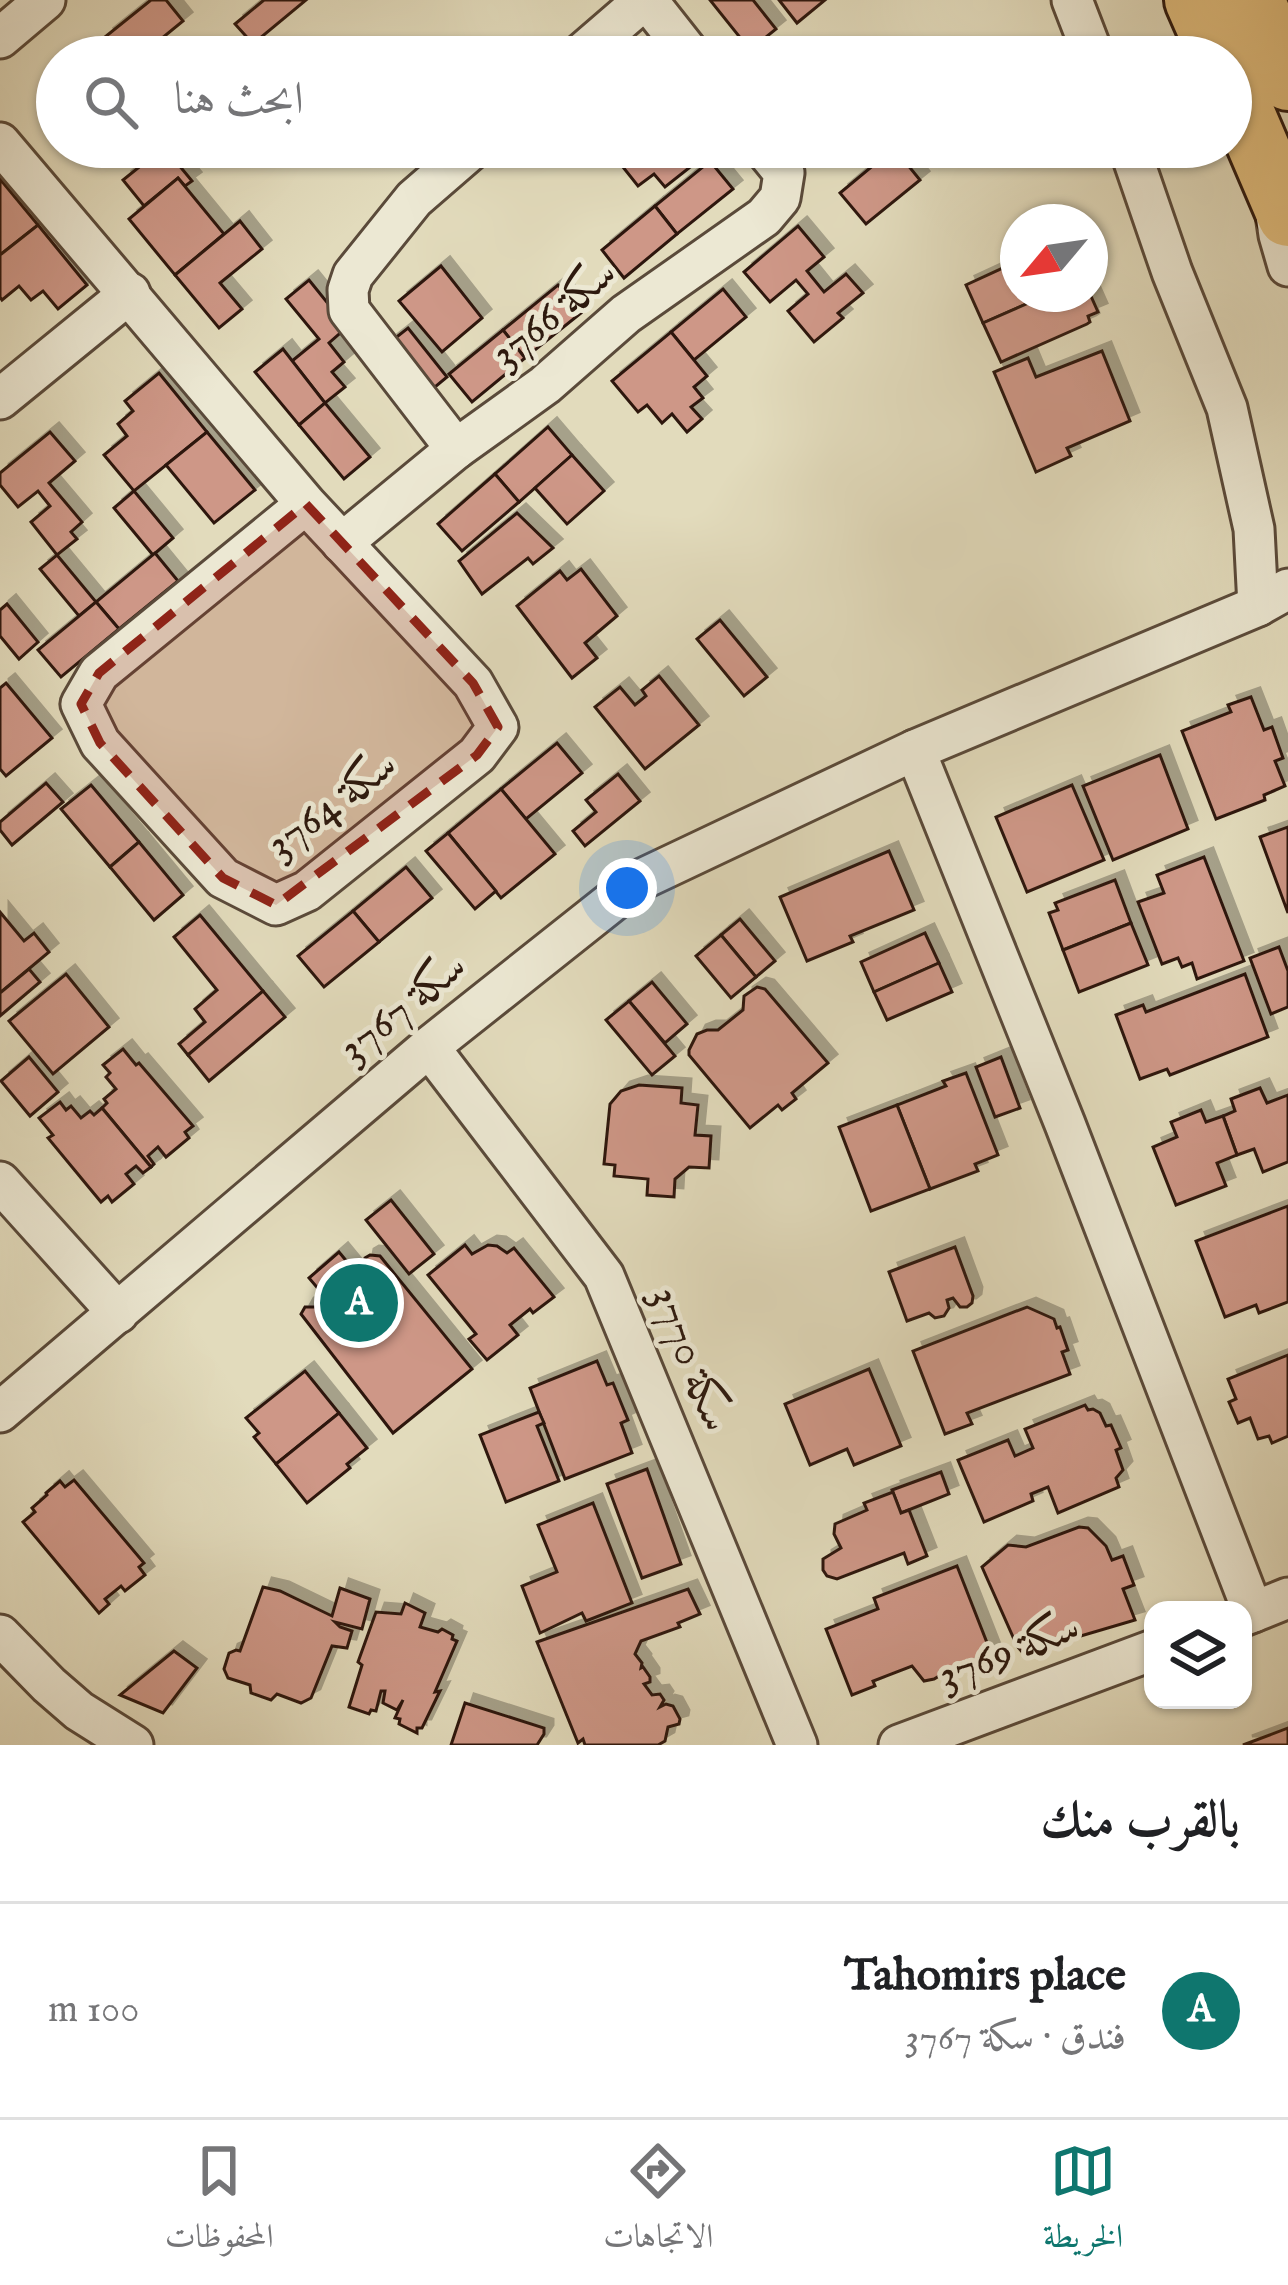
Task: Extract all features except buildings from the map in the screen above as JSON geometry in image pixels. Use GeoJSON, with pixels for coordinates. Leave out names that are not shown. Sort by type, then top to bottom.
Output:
{"type":"FeatureCollection","features":[{"type":"Feature","properties":{"kind":"main road"},"geometry":{"type":"LineString","coordinates":[[1196,0],[1211,36]]}},
{"type":"Feature","properties":{"kind":"main road"},"geometry":{"type":"LineString","coordinates":[[1254,0],[1288,80]]}},
{"type":"Feature","properties":{"kind":"main road"},"geometry":{"type":"LineString","coordinates":[[1252,131],[1280,196]]}},
{"type":"Feature","properties":{"kind":"street"},"geometry":{"type":"LineString","coordinates":[[0,38],[45,0]]}},
{"type":"Feature","properties":{"kind":"street"},"geometry":{"type":"LineString","coordinates":[[603,36],[645,0],[675,36]]}},
{"type":"Feature","properties":{"kind":"street"},"geometry":{"type":"LineString","coordinates":[[1072,0],[1086,36]]}},
{"type":"Feature","properties":{"kind":"street","name":"سكة 3764"},"geometry":{"type":"LineString","coordinates":[[0,143],[306,504],[473,683],[498,727],[460,769],[307,891],[276,905],[223,878],[100,743],[81,704],[99,673],[306,504]]}},
{"type":"Feature","properties":{"kind":"street"},"geometry":{"type":"LineString","coordinates":[[450,168],[414,199],[353,274],[348,290],[349,310],[456,448]]}},
{"type":"Feature","properties":{"kind":"street","name":"سكة 3766"},"geometry":{"type":"LineString","coordinates":[[342,543],[456,448],[545,385],[626,314],[764,217],[780,198],[784,173],[780,168]]}},
{"type":"Feature","properties":{"kind":"street"},"geometry":{"type":"LineString","coordinates":[[1136,168],[1227,408],[1254,529],[1278,598]]}},
{"type":"Feature","properties":{"kind":"street"},"geometry":{"type":"LineString","coordinates":[[1280,196],[1280,235],[1288,266]]}},
{"type":"Feature","properties":{"kind":"street"},"geometry":{"type":"LineString","coordinates":[[0,399],[130,293]]}},
{"type":"Feature","properties":{"kind":"street","name":"سكة 3767"},"geometry":{"type":"LineString","coordinates":[[0,1412],[429,1047],[638,881],[915,751],[1278,598]]}},
{"type":"Feature","properties":{"kind":"street"},"geometry":{"type":"LineString","coordinates":[[915,751],[1261,1609]]}},
{"type":"Feature","properties":{"kind":"street","name":"سكة 3770"},"geometry":{"type":"LineString","coordinates":[[429,1047],[604,1276],[797,1745]]}},
{"type":"Feature","properties":{"kind":"street"},"geometry":{"type":"LineString","coordinates":[[0,1182],[118,1312]]}},
{"type":"Feature","properties":{"kind":"street"},"geometry":{"type":"LineString","coordinates":[[0,1635],[80,1711],[133,1745]]}},
{"type":"Feature","properties":{"kind":"street","name":"سكة 3769"},"geometry":{"type":"LineString","coordinates":[[899,1745],[1144,1653]]}},
{"type":"Feature","properties":{"kind":"highlighted area"},"geometry":{"type":"Polygon","coordinates":[[[306,504],[473,683],[498,727],[477,755],[276,905],[223,878],[100,743],[81,704],[99,673],[306,504]]]}},
{"type":"Feature","properties":{"kind":"place","name":"Tahomirs place"},"geometry":{"type":"Point","coordinates":[359,1303]}}]}
